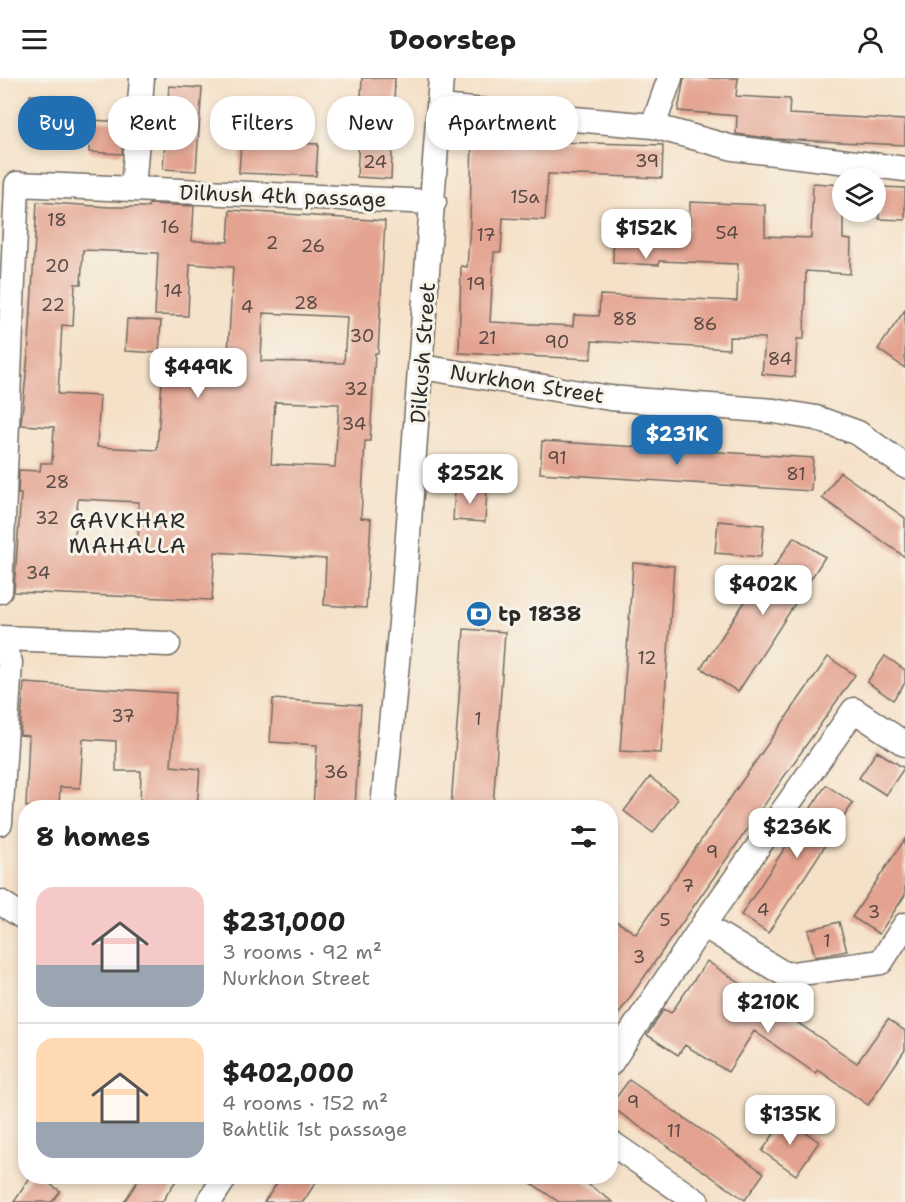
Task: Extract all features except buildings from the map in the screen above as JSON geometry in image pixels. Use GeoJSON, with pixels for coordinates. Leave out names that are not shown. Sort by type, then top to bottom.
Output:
{"type":"FeatureCollection","features":[{"type":"Feature","properties":{"kind":"street"},"geometry":{"type":"LineString","coordinates":[[133,189],[142,78]]}},
{"type":"Feature","properties":{"kind":"street","name":"Dilkush Street"},"geometry":{"type":"LineString","coordinates":[[440,96],[441,78]]}},
{"type":"Feature","properties":{"kind":"street"},"geometry":{"type":"LineString","coordinates":[[653,126],[670,78]]}},
{"type":"Feature","properties":{"kind":"street"},"geometry":{"type":"LineString","coordinates":[[578,119],[653,126],[733,148],[905,169]]}},
{"type":"Feature","properties":{"kind":"street","name":"Dilkush Street"},"geometry":{"type":"LineString","coordinates":[[383,800],[398,663],[437,150]]}},
{"type":"Feature","properties":{"kind":"street","name":"Dilhush 4th passage"},"geometry":{"type":"LineString","coordinates":[[0,591],[17,184],[434,202]]}},
{"type":"Feature","properties":{"kind":"street","name":"Nurkhon Street"},"geometry":{"type":"LineString","coordinates":[[422,367],[610,398],[774,411],[816,418],[858,433],[905,466]]}},
{"type":"Feature","properties":{"kind":"street"},"geometry":{"type":"LineString","coordinates":[[0,823],[10,662],[0,640],[168,644]]}},
{"type":"Feature","properties":{"kind":"street"},"geometry":{"type":"LineString","coordinates":[[618,1052],[703,925],[854,710],[905,744]]}},
{"type":"Feature","properties":{"kind":"street"},"geometry":{"type":"LineString","coordinates":[[0,902],[18,914]]}},
{"type":"Feature","properties":{"kind":"street"},"geometry":{"type":"LineString","coordinates":[[703,925],[786,975],[881,962],[905,925]]}},
{"type":"Feature","properties":{"kind":"street"},"geometry":{"type":"LineString","coordinates":[[618,1147],[698,1202]]}},
{"type":"Feature","properties":{"kind":"street"},"geometry":{"type":"LineString","coordinates":[[209,1202],[221,1184]]}},
{"type":"Feature","properties":{"kind":"place","name":"tp 1838"},"geometry":{"type":"Point","coordinates":[479,614]}},
{"type":"Feature","properties":{"kind":"district","name":"GAVKHAR MAHALLA"},"geometry":{"type":"Point","coordinates":[128,533]}}]}
